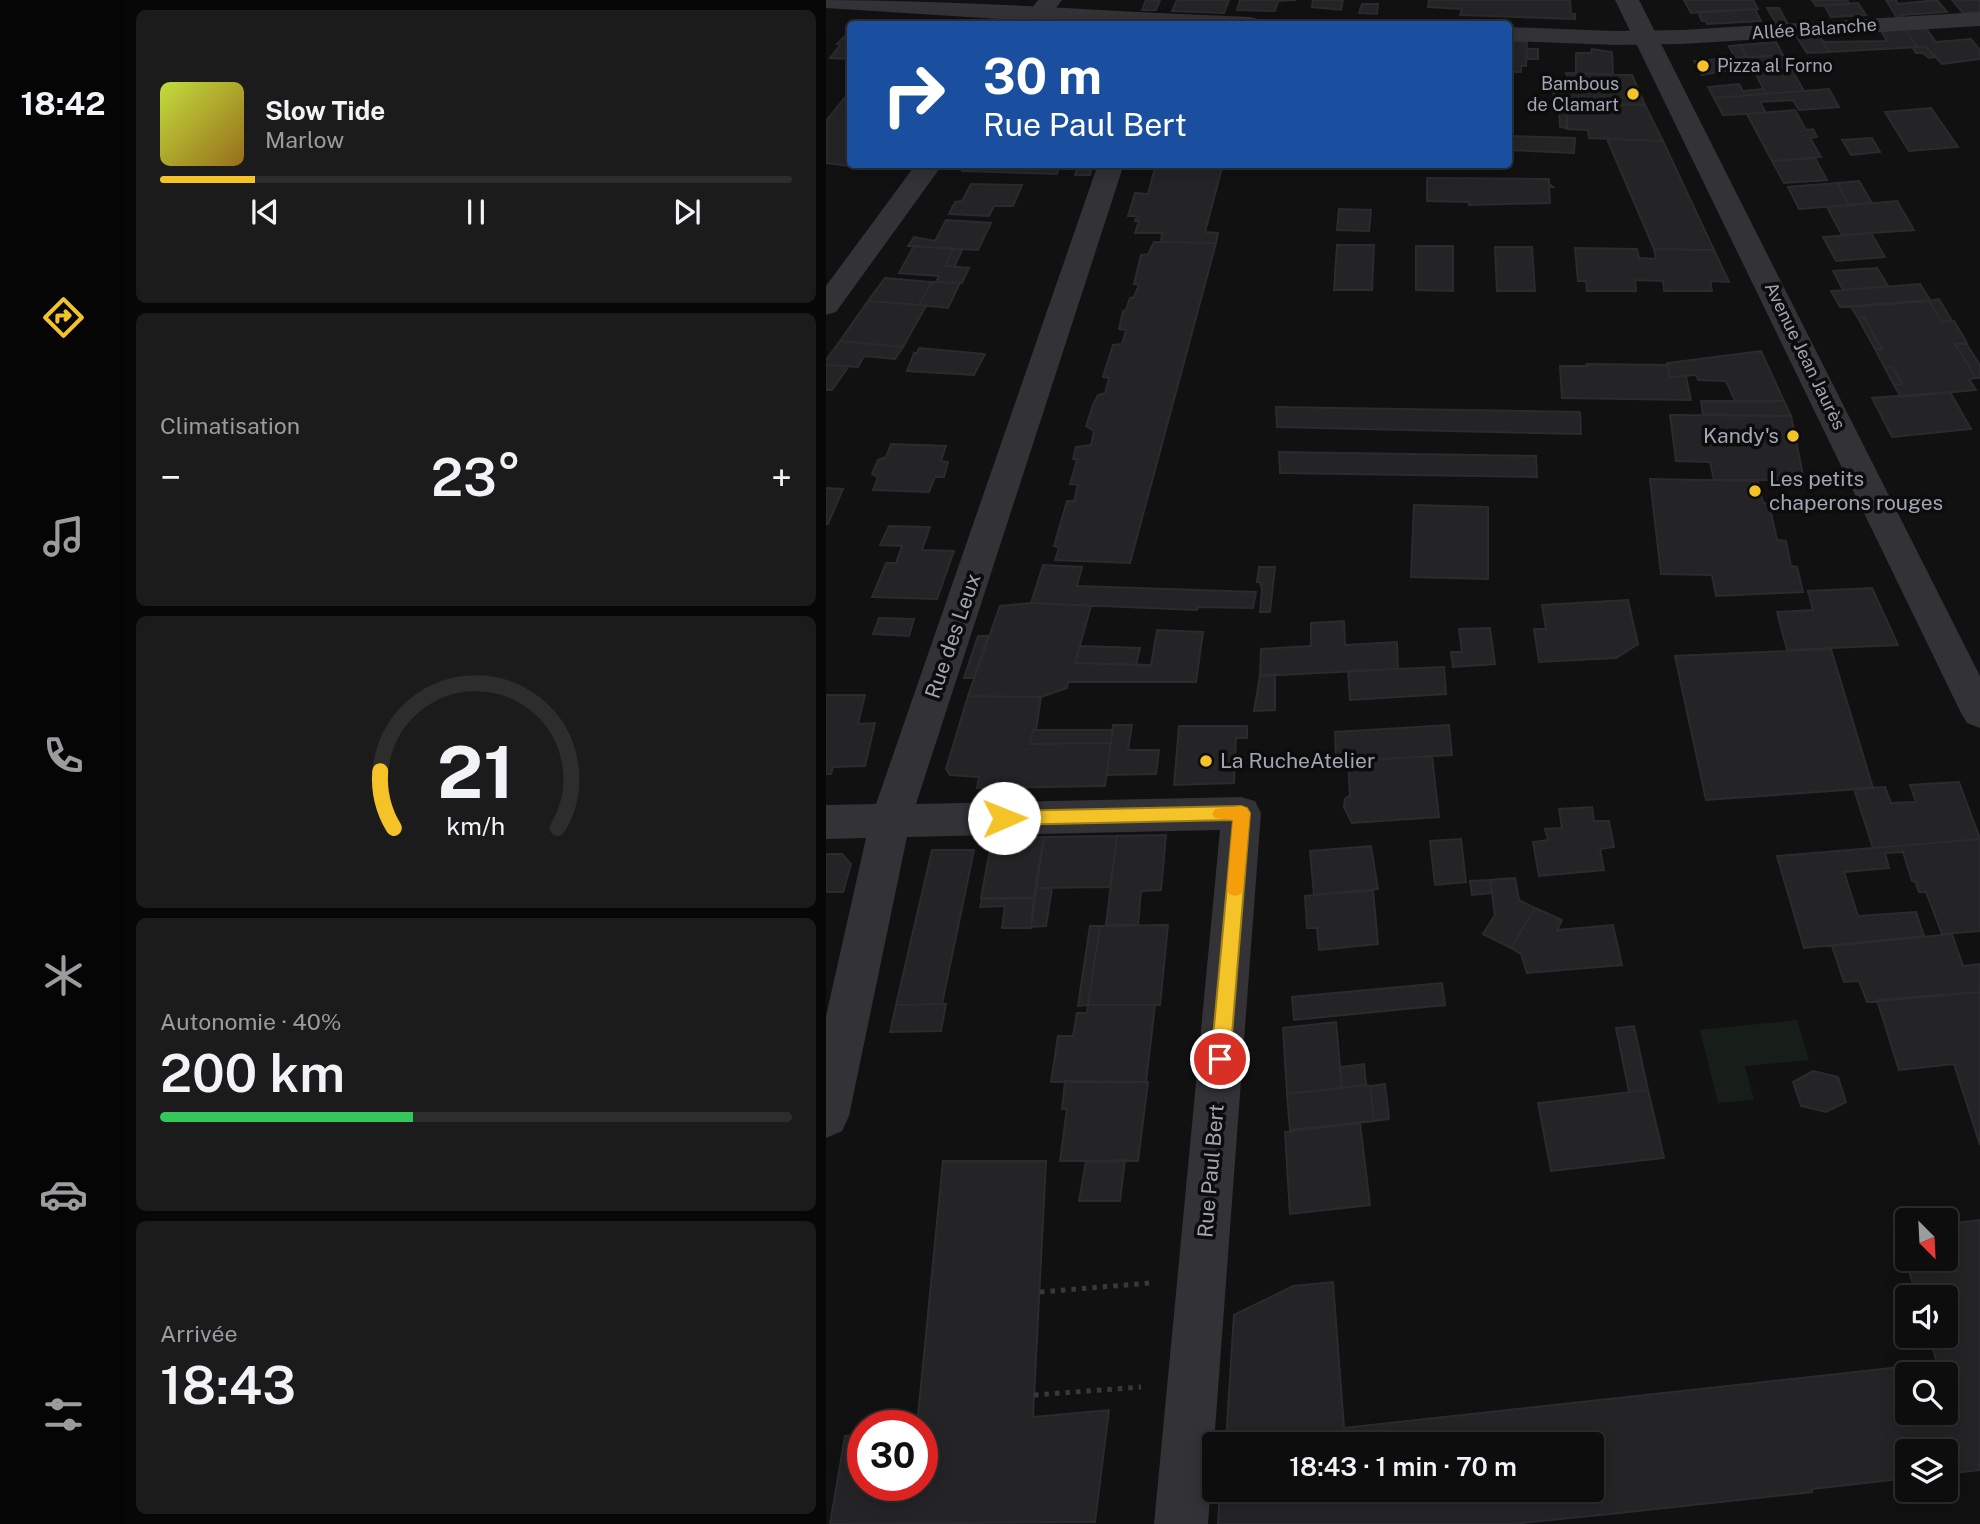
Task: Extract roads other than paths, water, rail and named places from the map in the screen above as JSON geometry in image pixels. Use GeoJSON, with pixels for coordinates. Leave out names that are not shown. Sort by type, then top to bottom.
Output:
{"type":"FeatureCollection","features":[{"type":"Feature","properties":{"kind":"street","name":"Avenue Jean Jaurès"},"geometry":{"type":"LineString","coordinates":[[1627,0],[1980,713]]}},
{"type":"Feature","properties":{"kind":"street"},"geometry":{"type":"LineString","coordinates":[[826,1],[1140,21]]}},
{"type":"Feature","properties":{"kind":"street","name":"Allée Balanche"},"geometry":{"type":"LineString","coordinates":[[1512,34],[1648,38],[1980,19]]}},
{"type":"Feature","properties":{"kind":"street"},"geometry":{"type":"LineString","coordinates":[[826,306],[927,168]]}},
{"type":"Feature","properties":{"kind":"street","name":"Rue des Leux"},"geometry":{"type":"LineString","coordinates":[[826,1116],[890,821],[1110,168]]}},
{"type":"Feature","properties":{"kind":"street","name":"Rue Paul Bert"},"geometry":{"type":"LineString","coordinates":[[826,822],[1241,813],[1181,1524]]}},
{"type":"Feature","properties":{"kind":"place","name":"Pizza al Forno"},"geometry":{"type":"Point","coordinates":[1703,66]}},
{"type":"Feature","properties":{"kind":"place","name":"Bambous de Clamart"},"geometry":{"type":"Point","coordinates":[1633,94]}},
{"type":"Feature","properties":{"kind":"place","name":"Kandy's"},"geometry":{"type":"Point","coordinates":[1793,436]}},
{"type":"Feature","properties":{"kind":"place","name":"Les petits chaperons rouges"},"geometry":{"type":"Point","coordinates":[1755,491]}},
{"type":"Feature","properties":{"kind":"place","name":"La RucheAtelier"},"geometry":{"type":"Point","coordinates":[1206,761]}}]}
